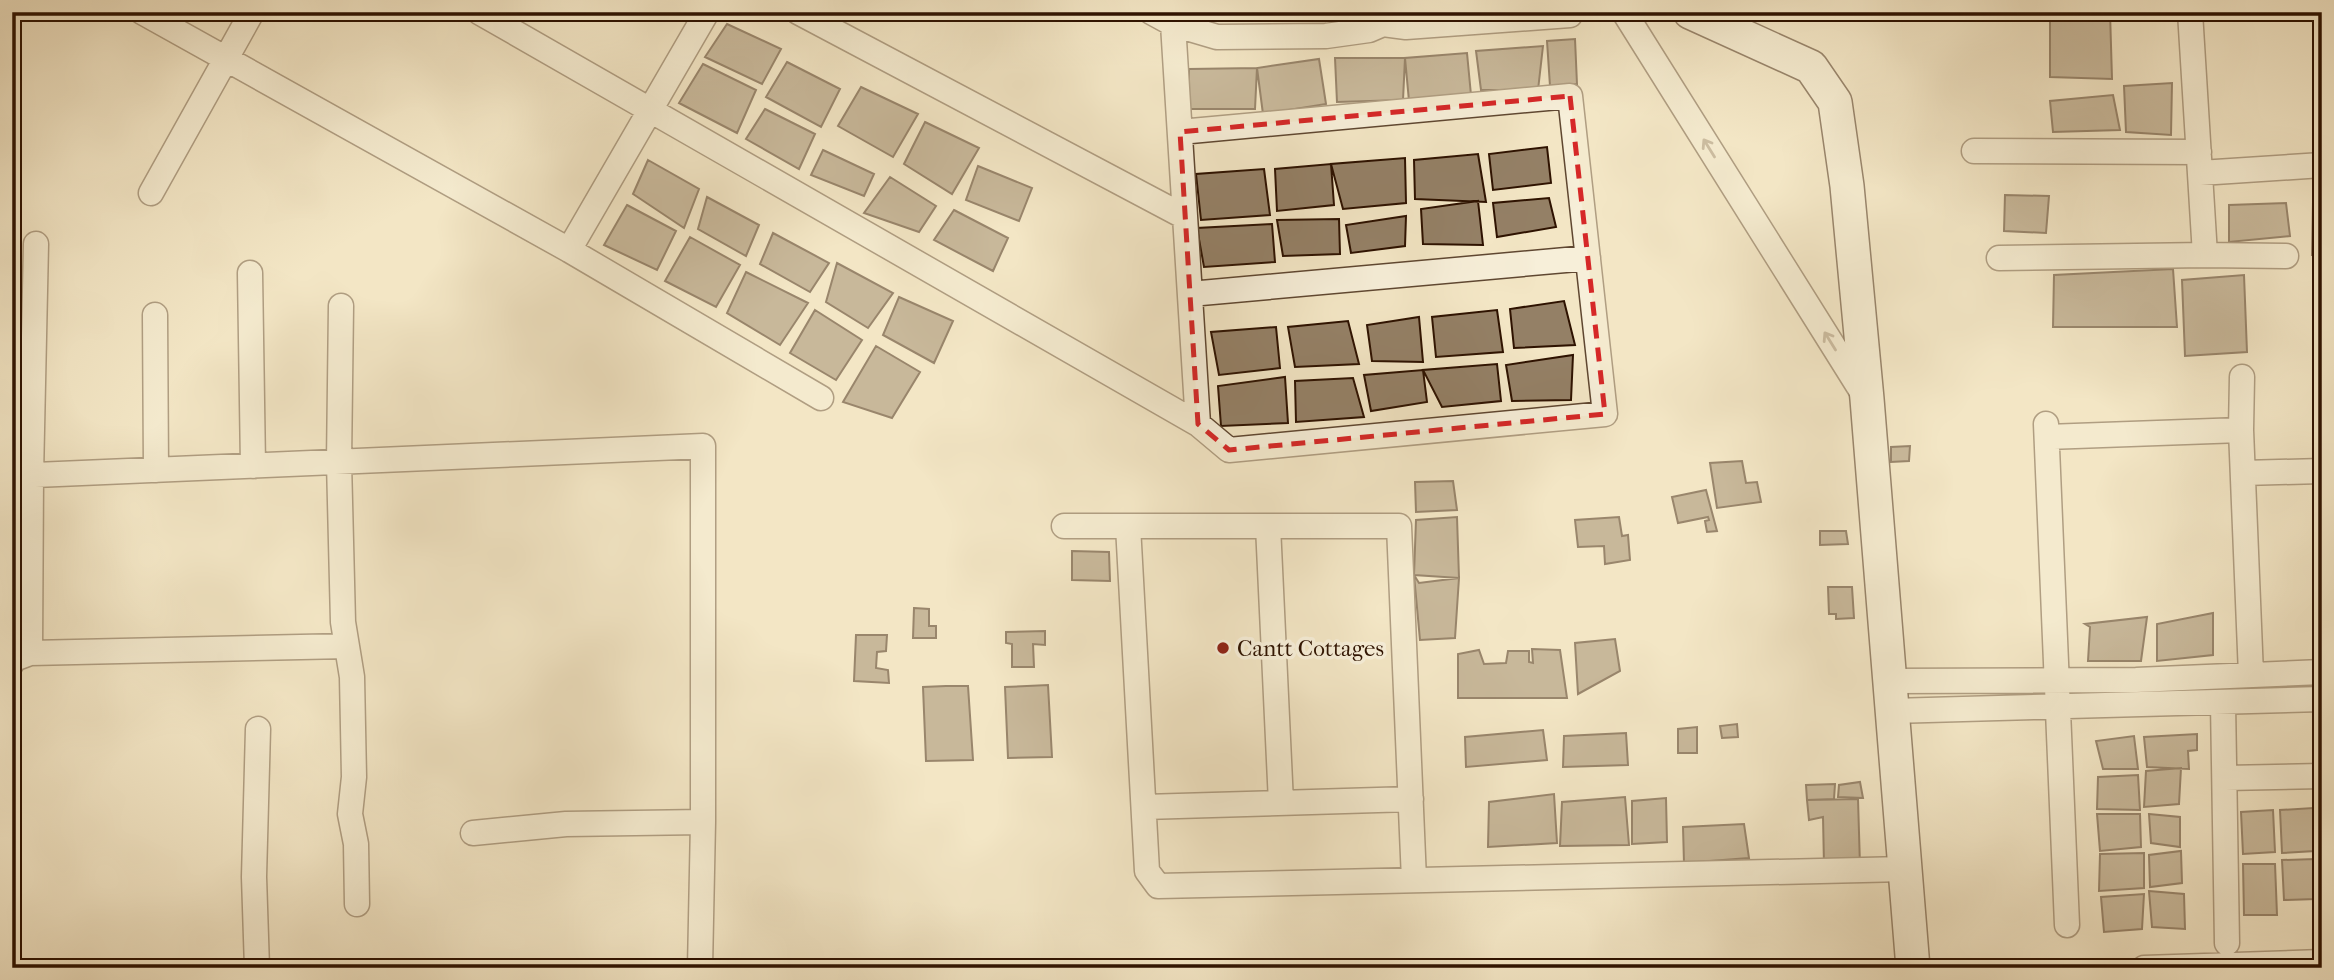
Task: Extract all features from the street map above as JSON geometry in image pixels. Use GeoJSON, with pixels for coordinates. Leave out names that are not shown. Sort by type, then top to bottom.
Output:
{"type":"FeatureCollection","features":[{"type":"Feature","properties":{"kind":"main road"},"geometry":{"type":"LineString","coordinates":[[1690,12],[1811,67],[1835,102],[1847,186],[1867,399],[1913,968]]}},
{"type":"Feature","properties":{"kind":"street"},"geometry":{"type":"LineString","coordinates":[[142,12],[569,250],[821,398]]}},
{"type":"Feature","properties":{"kind":"street"},"geometry":{"type":"LineString","coordinates":[[151,193],[252,12]]}},
{"type":"Feature","properties":{"kind":"street"},"geometry":{"type":"LineString","coordinates":[[480,12],[1198,424],[1229,450],[1605,414],[1570,96],[1180,132]]}},
{"type":"Feature","properties":{"kind":"street"},"geometry":{"type":"LineString","coordinates":[[798,12],[1185,217]]}},
{"type":"Feature","properties":{"kind":"street"},"geometry":{"type":"LineString","coordinates":[[1151,12],[1173,24],[1217,37],[1326,36],[1369,30],[1386,18],[1406,27],[1570,15]]}},
{"type":"Feature","properties":{"kind":"street"},"geometry":{"type":"LineString","coordinates":[[1624,12],[1867,399]]}},
{"type":"Feature","properties":{"kind":"street"},"geometry":{"type":"LineString","coordinates":[[2190,12],[2204,254]]}},
{"type":"Feature","properties":{"kind":"street"},"geometry":{"type":"LineString","coordinates":[[569,250],[652,111],[706,13]]}},
{"type":"Feature","properties":{"kind":"street"},"geometry":{"type":"LineString","coordinates":[[1173,24],[1198,424]]}},
{"type":"Feature","properties":{"kind":"street"},"geometry":{"type":"LineString","coordinates":[[1974,150],[2199,163],[2322,165]]}},
{"type":"Feature","properties":{"kind":"street"},"geometry":{"type":"LineString","coordinates":[[36,244],[21,476],[21,658],[347,646]]}},
{"type":"Feature","properties":{"kind":"street"},"geometry":{"type":"LineString","coordinates":[[1999,258],[2204,254],[2286,256]]}},
{"type":"Feature","properties":{"kind":"street"},"geometry":{"type":"LineString","coordinates":[[1190,294],[1588,258]]}},
{"type":"Feature","properties":{"kind":"street"},"geometry":{"type":"LineString","coordinates":[[250,273],[253,466]]}},
{"type":"Feature","properties":{"kind":"street"},"geometry":{"type":"LineString","coordinates":[[341,306],[339,462],[343,622],[352,677],[354,777],[351,814],[356,844],[357,904]]}},
{"type":"Feature","properties":{"kind":"street"},"geometry":{"type":"LineString","coordinates":[[155,315],[156,470]]}},
{"type":"Feature","properties":{"kind":"street"},"geometry":{"type":"LineString","coordinates":[[2242,377],[2241,430],[2251,675]]}},
{"type":"Feature","properties":{"kind":"street"},"geometry":{"type":"LineString","coordinates":[[2067,925],[2046,431],[2241,430]]}},
{"type":"Feature","properties":{"kind":"street"},"geometry":{"type":"LineString","coordinates":[[21,476],[703,446],[703,822],[700,968]]}},
{"type":"Feature","properties":{"kind":"street"},"geometry":{"type":"LineString","coordinates":[[2243,472],[2322,471]]}},
{"type":"Feature","properties":{"kind":"street"},"geometry":{"type":"LineString","coordinates":[[1064,526],[1399,526],[1415,880]]}},
{"type":"Feature","properties":{"kind":"street"},"geometry":{"type":"LineString","coordinates":[[1128,526],[1147,871],[1158,886],[1905,869]]}},
{"type":"Feature","properties":{"kind":"street"},"geometry":{"type":"LineString","coordinates":[[1268,526],[1281,803]]}},
{"type":"Feature","properties":{"kind":"street"},"geometry":{"type":"LineString","coordinates":[[1891,696],[2056,681],[2322,672]]}},
{"type":"Feature","properties":{"kind":"street"},"geometry":{"type":"LineString","coordinates":[[1891,696],[2057,707],[2322,699]]}},
{"type":"Feature","properties":{"kind":"street"},"geometry":{"type":"LineString","coordinates":[[2224,703],[2227,943]]}},
{"type":"Feature","properties":{"kind":"street"},"geometry":{"type":"LineString","coordinates":[[257,968],[254,877],[258,729]]}},
{"type":"Feature","properties":{"kind":"street"},"geometry":{"type":"LineString","coordinates":[[2225,778],[2322,776]]}},
{"type":"Feature","properties":{"kind":"street"},"geometry":{"type":"LineString","coordinates":[[1144,807],[1411,800]]}},
{"type":"Feature","properties":{"kind":"street"},"geometry":{"type":"LineString","coordinates":[[473,833],[566,824],[703,822]]}},
{"type":"Feature","properties":{"kind":"street"},"geometry":{"type":"LineString","coordinates":[[2144,968],[2322,962]]}},
{"type":"Feature","properties":{"kind":"highlighted area"},"geometry":{"type":"Polygon","coordinates":[[[1570,96],[1605,414],[1229,450],[1198,424],[1180,132],[1570,96]]]}},
{"type":"Feature","properties":{"kind":"building"},"geometry":{"type":"Polygon","coordinates":[[[2110,12],[2112,79],[2050,77],[2050,21],[2110,12]]]}},
{"type":"Feature","properties":{"kind":"building"},"geometry":{"type":"Polygon","coordinates":[[[727,24],[781,49],[762,84],[705,57],[727,24]]]}},
{"type":"Feature","properties":{"kind":"building"},"geometry":{"type":"Polygon","coordinates":[[[1575,39],[1577,84],[1550,86],[1547,41],[1575,39]]]}},
{"type":"Feature","properties":{"kind":"building"},"geometry":{"type":"Polygon","coordinates":[[[1543,46],[1538,90],[1481,90],[1476,51],[1543,46]]]}},
{"type":"Feature","properties":{"kind":"building"},"geometry":{"type":"Polygon","coordinates":[[[1467,53],[1471,95],[1409,101],[1405,58],[1467,53]]]}},
{"type":"Feature","properties":{"kind":"building"},"geometry":{"type":"Polygon","coordinates":[[[1335,58],[1405,58],[1403,100],[1337,102],[1335,58]]]}},
{"type":"Feature","properties":{"kind":"building"},"geometry":{"type":"Polygon","coordinates":[[[1319,59],[1326,104],[1263,114],[1257,68],[1319,59]]]}},
{"type":"Feature","properties":{"kind":"building"},"geometry":{"type":"Polygon","coordinates":[[[787,62],[840,89],[821,127],[766,97],[787,62]]]}},
{"type":"Feature","properties":{"kind":"building"},"geometry":{"type":"Polygon","coordinates":[[[703,64],[756,90],[737,133],[679,103],[703,64]]]}},
{"type":"Feature","properties":{"kind":"building"},"geometry":{"type":"Polygon","coordinates":[[[1257,68],[1255,109],[1189,109],[1189,69],[1257,68]]]}},
{"type":"Feature","properties":{"kind":"building"},"geometry":{"type":"Polygon","coordinates":[[[2172,83],[2171,135],[2126,132],[2124,86],[2172,83]]]}},
{"type":"Feature","properties":{"kind":"building"},"geometry":{"type":"Polygon","coordinates":[[[861,87],[918,114],[893,157],[838,126],[861,87]]]}},
{"type":"Feature","properties":{"kind":"building"},"geometry":{"type":"Polygon","coordinates":[[[2113,95],[2120,130],[2053,132],[2050,101],[2113,95]]]}},
{"type":"Feature","properties":{"kind":"building"},"geometry":{"type":"Polygon","coordinates":[[[765,109],[815,134],[799,169],[746,139],[765,109]]]}},
{"type":"Feature","properties":{"kind":"building"},"geometry":{"type":"Polygon","coordinates":[[[925,122],[979,148],[952,194],[904,164],[925,122]]]}},
{"type":"Feature","properties":{"kind":"building"},"geometry":{"type":"Polygon","coordinates":[[[1547,147],[1551,183],[1493,190],[1489,154],[1547,147]]]}},
{"type":"Feature","properties":{"kind":"building"},"geometry":{"type":"Polygon","coordinates":[[[823,150],[874,174],[864,196],[811,175],[823,150]]]}},
{"type":"Feature","properties":{"kind":"building"},"geometry":{"type":"Polygon","coordinates":[[[1478,154],[1486,202],[1415,199],[1414,160],[1478,154]]]}},
{"type":"Feature","properties":{"kind":"building"},"geometry":{"type":"Polygon","coordinates":[[[1405,158],[1406,203],[1343,209],[1331,164],[1405,158]]]}},
{"type":"Feature","properties":{"kind":"building"},"geometry":{"type":"Polygon","coordinates":[[[648,160],[699,189],[684,228],[633,194],[648,160]]]}},
{"type":"Feature","properties":{"kind":"building"},"geometry":{"type":"Polygon","coordinates":[[[1331,164],[1334,205],[1277,211],[1275,169],[1331,164]]]}},
{"type":"Feature","properties":{"kind":"building"},"geometry":{"type":"Polygon","coordinates":[[[978,166],[1032,188],[1019,221],[966,200],[978,166]]]}},
{"type":"Feature","properties":{"kind":"building"},"geometry":{"type":"Polygon","coordinates":[[[1264,169],[1270,215],[1201,220],[1196,174],[1264,169]]]}},
{"type":"Feature","properties":{"kind":"building"},"geometry":{"type":"Polygon","coordinates":[[[890,177],[936,206],[919,232],[864,213],[890,177]]]}},
{"type":"Feature","properties":{"kind":"building"},"geometry":{"type":"Polygon","coordinates":[[[2005,195],[2049,196],[2046,233],[2004,231],[2005,195]]]}},
{"type":"Feature","properties":{"kind":"building"},"geometry":{"type":"Polygon","coordinates":[[[707,197],[759,225],[746,256],[698,229],[707,197]]]}},
{"type":"Feature","properties":{"kind":"building"},"geometry":{"type":"Polygon","coordinates":[[[1549,198],[1556,227],[1497,237],[1493,203],[1549,198]]]}},
{"type":"Feature","properties":{"kind":"building"},"geometry":{"type":"Polygon","coordinates":[[[1478,201],[1483,245],[1423,244],[1421,209],[1478,201]]]}},
{"type":"Feature","properties":{"kind":"building"},"geometry":{"type":"Polygon","coordinates":[[[2322,201],[2322,255],[2312,255],[2313,202],[2322,201]]]}},
{"type":"Feature","properties":{"kind":"building"},"geometry":{"type":"Polygon","coordinates":[[[2286,203],[2290,236],[2229,242],[2229,205],[2286,203]]]}},
{"type":"Feature","properties":{"kind":"building"},"geometry":{"type":"Polygon","coordinates":[[[627,205],[676,231],[657,270],[604,245],[627,205]]]}},
{"type":"Feature","properties":{"kind":"building"},"geometry":{"type":"Polygon","coordinates":[[[954,210],[1008,238],[993,271],[934,240],[954,210]]]}},
{"type":"Feature","properties":{"kind":"building"},"geometry":{"type":"Polygon","coordinates":[[[1406,216],[1405,246],[1351,253],[1346,225],[1406,216]]]}},
{"type":"Feature","properties":{"kind":"building"},"geometry":{"type":"Polygon","coordinates":[[[1339,219],[1340,254],[1283,256],[1277,220],[1339,219]]]}},
{"type":"Feature","properties":{"kind":"building"},"geometry":{"type":"Polygon","coordinates":[[[1272,224],[1275,262],[1204,267],[1197,228],[1272,224]]]}},
{"type":"Feature","properties":{"kind":"building"},"geometry":{"type":"Polygon","coordinates":[[[773,233],[829,263],[810,292],[760,264],[773,233]]]}},
{"type":"Feature","properties":{"kind":"building"},"geometry":{"type":"Polygon","coordinates":[[[690,237],[740,265],[716,307],[665,281],[690,237]]]}},
{"type":"Feature","properties":{"kind":"building"},"geometry":{"type":"Polygon","coordinates":[[[837,263],[893,293],[868,328],[826,302],[837,263]]]}},
{"type":"Feature","properties":{"kind":"building"},"geometry":{"type":"Polygon","coordinates":[[[2173,269],[2177,327],[2053,327],[2054,275],[2173,269]]]}},
{"type":"Feature","properties":{"kind":"building"},"geometry":{"type":"Polygon","coordinates":[[[746,272],[808,303],[780,345],[727,313],[746,272]]]}},
{"type":"Feature","properties":{"kind":"building"},"geometry":{"type":"Polygon","coordinates":[[[2244,275],[2247,352],[2185,356],[2182,280],[2244,275]]]}},
{"type":"Feature","properties":{"kind":"building"},"geometry":{"type":"Polygon","coordinates":[[[899,297],[953,321],[934,363],[883,335],[899,297]]]}},
{"type":"Feature","properties":{"kind":"building"},"geometry":{"type":"Polygon","coordinates":[[[1564,301],[1575,345],[1514,348],[1510,309],[1564,301]]]}},
{"type":"Feature","properties":{"kind":"building"},"geometry":{"type":"Polygon","coordinates":[[[815,310],[862,340],[836,380],[790,353],[815,310]]]}},
{"type":"Feature","properties":{"kind":"building"},"geometry":{"type":"Polygon","coordinates":[[[1497,310],[1503,352],[1436,357],[1432,317],[1497,310]]]}},
{"type":"Feature","properties":{"kind":"building"},"geometry":{"type":"Polygon","coordinates":[[[1419,317],[1423,362],[1372,361],[1367,325],[1419,317]]]}},
{"type":"Feature","properties":{"kind":"building"},"geometry":{"type":"Polygon","coordinates":[[[1348,321],[1359,364],[1295,367],[1288,327],[1348,321]]]}},
{"type":"Feature","properties":{"kind":"building"},"geometry":{"type":"Polygon","coordinates":[[[1276,327],[1280,368],[1219,375],[1211,332],[1276,327]]]}},
{"type":"Feature","properties":{"kind":"building"},"geometry":{"type":"Polygon","coordinates":[[[876,346],[920,372],[892,418],[843,402],[876,346]]]}},
{"type":"Feature","properties":{"kind":"building"},"geometry":{"type":"Polygon","coordinates":[[[1573,355],[1571,400],[1512,401],[1506,365],[1573,355]]]}},
{"type":"Feature","properties":{"kind":"building"},"geometry":{"type":"Polygon","coordinates":[[[1497,364],[1501,401],[1442,407],[1423,370],[1497,364]]]}},
{"type":"Feature","properties":{"kind":"building"},"geometry":{"type":"Polygon","coordinates":[[[1423,370],[1427,402],[1371,411],[1364,375],[1423,370]]]}},
{"type":"Feature","properties":{"kind":"building"},"geometry":{"type":"Polygon","coordinates":[[[1285,377],[1288,423],[1221,426],[1218,386],[1285,377]]]}},
{"type":"Feature","properties":{"kind":"building"},"geometry":{"type":"Polygon","coordinates":[[[1353,378],[1364,417],[1296,422],[1295,381],[1353,378]]]}},
{"type":"Feature","properties":{"kind":"building"},"geometry":{"type":"Polygon","coordinates":[[[1910,446],[1909,461],[1891,462],[1891,447],[1910,446]]]}},
{"type":"Feature","properties":{"kind":"building"},"geometry":{"type":"Polygon","coordinates":[[[1742,461],[1746,483],[1757,482],[1761,502],[1717,508],[1710,463],[1742,461]]]}},
{"type":"Feature","properties":{"kind":"building"},"geometry":{"type":"Polygon","coordinates":[[[1453,481],[1457,510],[1416,512],[1415,482],[1453,481]]]}},
{"type":"Feature","properties":{"kind":"building"},"geometry":{"type":"Polygon","coordinates":[[[1706,490],[1717,531],[1707,532],[1705,521],[1709,520],[1708,517],[1678,523],[1672,497],[1706,490]]]}},
{"type":"Feature","properties":{"kind":"building"},"geometry":{"type":"Polygon","coordinates":[[[1457,517],[1459,578],[1414,575],[1416,520],[1457,517]]]}},
{"type":"Feature","properties":{"kind":"building"},"geometry":{"type":"Polygon","coordinates":[[[1619,517],[1622,536],[1628,535],[1630,560],[1605,564],[1604,546],[1578,547],[1575,520],[1619,517]]]}},
{"type":"Feature","properties":{"kind":"building"},"geometry":{"type":"Polygon","coordinates":[[[1820,531],[1846,531],[1848,544],[1820,545],[1820,531]]]}},
{"type":"Feature","properties":{"kind":"building"},"geometry":{"type":"Polygon","coordinates":[[[1072,551],[1109,552],[1110,581],[1072,580],[1072,551]]]}},
{"type":"Feature","properties":{"kind":"building"},"geometry":{"type":"Polygon","coordinates":[[[1414,575],[1419,583],[1459,578],[1455,638],[1420,640],[1414,575]]]}},
{"type":"Feature","properties":{"kind":"building"},"geometry":{"type":"Polygon","coordinates":[[[1828,587],[1852,587],[1854,618],[1836,619],[1836,614],[1829,614],[1828,587]]]}},
{"type":"Feature","properties":{"kind":"building"},"geometry":{"type":"Polygon","coordinates":[[[914,608],[929,609],[929,626],[936,626],[936,638],[913,638],[914,608]]]}},
{"type":"Feature","properties":{"kind":"building"},"geometry":{"type":"Polygon","coordinates":[[[2213,613],[2213,655],[2157,661],[2157,624],[2213,613]]]}},
{"type":"Feature","properties":{"kind":"building"},"geometry":{"type":"Polygon","coordinates":[[[2147,617],[2141,661],[2088,661],[2090,627],[2085,624],[2147,617]]]}},
{"type":"Feature","properties":{"kind":"building"},"geometry":{"type":"Polygon","coordinates":[[[1045,631],[1045,645],[1033,644],[1034,667],[1012,667],[1012,644],[1006,643],[1006,632],[1045,631]]]}},
{"type":"Feature","properties":{"kind":"building"},"geometry":{"type":"Polygon","coordinates":[[[856,635],[887,635],[886,651],[877,652],[876,668],[888,670],[889,683],[854,681],[856,635]]]}},
{"type":"Feature","properties":{"kind":"building"},"geometry":{"type":"Polygon","coordinates":[[[1615,639],[1620,671],[1578,694],[1575,643],[1615,639]]]}},
{"type":"Feature","properties":{"kind":"building"},"geometry":{"type":"Polygon","coordinates":[[[1532,649],[1560,650],[1567,698],[1458,698],[1458,654],[1479,650],[1484,664],[1506,663],[1508,651],[1529,651],[1529,662],[1533,663],[1532,649]]]}},
{"type":"Feature","properties":{"kind":"building"},"geometry":{"type":"Polygon","coordinates":[[[1048,685],[1052,757],[1008,758],[1005,687],[1048,685]]]}},
{"type":"Feature","properties":{"kind":"building"},"geometry":{"type":"Polygon","coordinates":[[[968,686],[973,760],[926,761],[923,687],[968,686]]]}},
{"type":"Feature","properties":{"kind":"building"},"geometry":{"type":"Polygon","coordinates":[[[1737,724],[1738,737],[1722,738],[1720,726],[1737,724]]]}},
{"type":"Feature","properties":{"kind":"building"},"geometry":{"type":"Polygon","coordinates":[[[1697,727],[1697,753],[1678,753],[1678,729],[1697,727]]]}},
{"type":"Feature","properties":{"kind":"building"},"geometry":{"type":"Polygon","coordinates":[[[1543,730],[1547,760],[1466,767],[1465,737],[1543,730]]]}},
{"type":"Feature","properties":{"kind":"building"},"geometry":{"type":"Polygon","coordinates":[[[1626,733],[1628,765],[1563,767],[1564,736],[1626,733]]]}},
{"type":"Feature","properties":{"kind":"building"},"geometry":{"type":"Polygon","coordinates":[[[2197,734],[2197,750],[2188,751],[2189,769],[2147,767],[2144,737],[2197,734]]]}},
{"type":"Feature","properties":{"kind":"building"},"geometry":{"type":"Polygon","coordinates":[[[2134,736],[2138,769],[2103,769],[2096,741],[2134,736]]]}},
{"type":"Feature","properties":{"kind":"building"},"geometry":{"type":"Polygon","coordinates":[[[2181,768],[2179,804],[2144,807],[2146,771],[2181,768]]]}},
{"type":"Feature","properties":{"kind":"building"},"geometry":{"type":"Polygon","coordinates":[[[2138,775],[2140,810],[2097,809],[2098,777],[2138,775]]]}},
{"type":"Feature","properties":{"kind":"building"},"geometry":{"type":"Polygon","coordinates":[[[1860,782],[1863,798],[1838,797],[1839,785],[1860,782]]]}},
{"type":"Feature","properties":{"kind":"building"},"geometry":{"type":"Polygon","coordinates":[[[1835,784],[1834,799],[1807,800],[1806,785],[1835,784]]]}},
{"type":"Feature","properties":{"kind":"building"},"geometry":{"type":"Polygon","coordinates":[[[1554,794],[1557,843],[1488,847],[1489,802],[1554,794]]]}},
{"type":"Feature","properties":{"kind":"building"},"geometry":{"type":"Polygon","coordinates":[[[1625,797],[1629,845],[1560,846],[1562,802],[1625,797]]]}},
{"type":"Feature","properties":{"kind":"building"},"geometry":{"type":"Polygon","coordinates":[[[1666,798],[1667,842],[1632,844],[1632,801],[1666,798]]]}},
{"type":"Feature","properties":{"kind":"building"},"geometry":{"type":"Polygon","coordinates":[[[1858,799],[1860,866],[1824,865],[1823,817],[1809,820],[1807,800],[1858,799]]]}},
{"type":"Feature","properties":{"kind":"building"},"geometry":{"type":"Polygon","coordinates":[[[2313,808],[2315,851],[2282,853],[2280,810],[2313,808]]]}},
{"type":"Feature","properties":{"kind":"building"},"geometry":{"type":"Polygon","coordinates":[[[2273,810],[2275,852],[2243,854],[2241,812],[2273,810]]]}},
{"type":"Feature","properties":{"kind":"building"},"geometry":{"type":"Polygon","coordinates":[[[2097,814],[2140,814],[2141,847],[2100,851],[2097,814]]]}},
{"type":"Feature","properties":{"kind":"building"},"geometry":{"type":"Polygon","coordinates":[[[2149,814],[2180,817],[2180,847],[2151,843],[2149,814]]]}},
{"type":"Feature","properties":{"kind":"building"},"geometry":{"type":"Polygon","coordinates":[[[1744,824],[1749,858],[1684,863],[1683,827],[1744,824]]]}},
{"type":"Feature","properties":{"kind":"building"},"geometry":{"type":"Polygon","coordinates":[[[2181,851],[2182,883],[2150,887],[2149,855],[2181,851]]]}},
{"type":"Feature","properties":{"kind":"building"},"geometry":{"type":"Polygon","coordinates":[[[2144,853],[2144,888],[2099,891],[2100,854],[2144,853]]]}},
{"type":"Feature","properties":{"kind":"building"},"geometry":{"type":"Polygon","coordinates":[[[2315,859],[2316,899],[2284,900],[2282,860],[2315,859]]]}},
{"type":"Feature","properties":{"kind":"building"},"geometry":{"type":"Polygon","coordinates":[[[2243,864],[2275,864],[2277,915],[2244,915],[2243,864]]]}},
{"type":"Feature","properties":{"kind":"building"},"geometry":{"type":"Polygon","coordinates":[[[2149,891],[2184,894],[2185,929],[2152,927],[2149,891]]]}},
{"type":"Feature","properties":{"kind":"building"},"geometry":{"type":"Polygon","coordinates":[[[2144,894],[2142,929],[2104,932],[2101,897],[2144,894]]]}},
{"type":"Feature","properties":{"kind":"place","name":"Cantt Cottages"},"geometry":{"type":"Point","coordinates":[1223,648]}}]}
